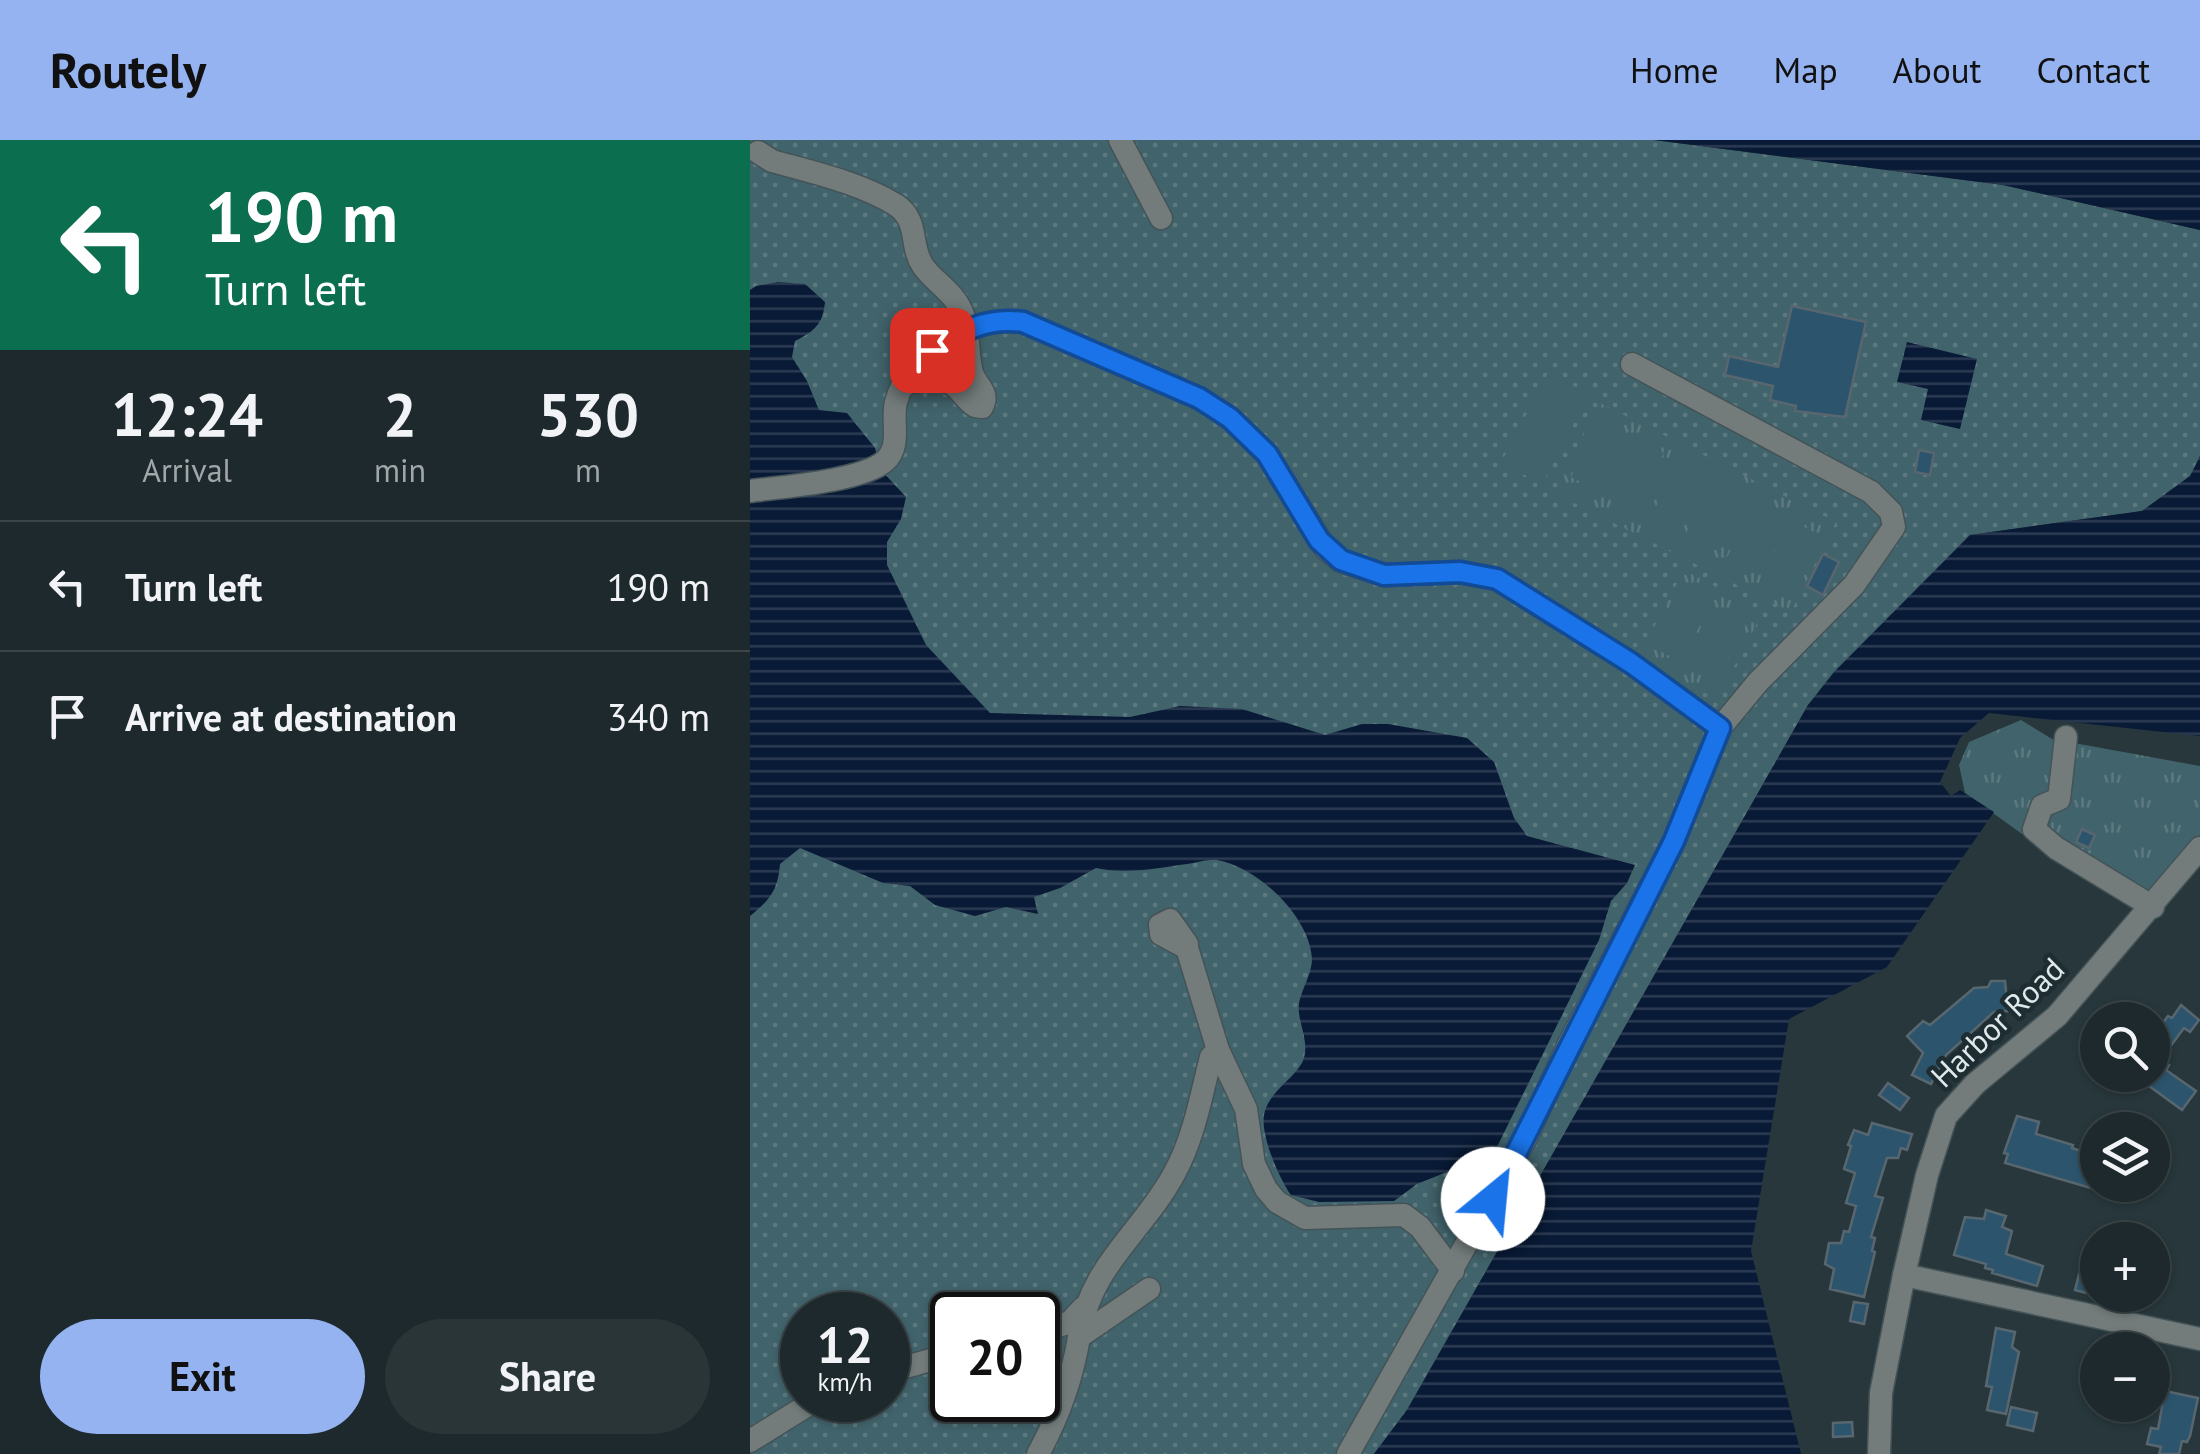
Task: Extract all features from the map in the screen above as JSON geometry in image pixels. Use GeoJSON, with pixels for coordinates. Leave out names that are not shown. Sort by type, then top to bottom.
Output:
{"type":"FeatureCollection","features":[{"type":"Feature","properties":{"kind":"street"},"geometry":{"type":"LineString","coordinates":[[1120,140],[1162,218]]}},
{"type":"Feature","properties":{"kind":"street"},"geometry":{"type":"LineString","coordinates":[[758,152],[772,161],[873,194],[898,206],[909,218],[922,265],[953,296],[968,328],[962,377],[916,379],[902,386]]}},
{"type":"Feature","properties":{"kind":"street"},"geometry":{"type":"LineString","coordinates":[[750,492],[845,477],[885,461],[894,447],[894,406],[902,386],[932,350],[968,328],[1004,320],[1023,322],[1199,398],[1230,418],[1276,466],[1325,548],[1341,560],[1384,575],[1460,572],[1497,579],[1631,663],[1720,728]]}},
{"type":"Feature","properties":{"kind":"street"},"geometry":{"type":"LineString","coordinates":[[1348,1454],[1526,1138],[1568,1046],[1674,841],[1720,728],[1758,682],[1854,584],[1894,527],[1891,512],[1871,492],[1632,364]]}},
{"type":"Feature","properties":{"kind":"street"},"geometry":{"type":"LineString","coordinates":[[2066,737],[2059,799],[2042,806],[2034,829],[2056,848],[2153,907]]}},
{"type":"Feature","properties":{"kind":"street","name":"Harbor Road"},"geometry":{"type":"LineString","coordinates":[[1879,1454],[1881,1394],[1904,1275],[1927,1175],[1946,1116],[1975,1084],[2057,1016],[2200,848]]}},
{"type":"Feature","properties":{"kind":"street"},"geometry":{"type":"LineString","coordinates":[[1186,944],[1170,920],[1160,925],[1161,934],[1188,948],[1218,1050],[1246,1109],[1254,1164],[1266,1189],[1277,1202],[1306,1218],[1404,1215],[1420,1227],[1453,1271]]}},
{"type":"Feature","properties":{"kind":"street"},"geometry":{"type":"LineString","coordinates":[[1060,1325],[1070,1322],[1083,1308],[1100,1276],[1174,1174],[1194,1127],[1211,1057],[1218,1050]]}},
{"type":"Feature","properties":{"kind":"street"},"geometry":{"type":"LineString","coordinates":[[1904,1275],[2200,1338]]}},
{"type":"Feature","properties":{"kind":"street"},"geometry":{"type":"LineString","coordinates":[[1079,1337],[1149,1289]]}},
{"type":"Feature","properties":{"kind":"street"},"geometry":{"type":"LineString","coordinates":[[1038,1454],[1058,1416],[1083,1308]]}},
{"type":"Feature","properties":{"kind":"street"},"geometry":{"type":"LineString","coordinates":[[750,1441],[781,1422]]}},
{"type":"Feature","properties":{"kind":"green space"},"geometry":{"type":"Polygon","coordinates":[[[750,140],[1654,140],[2003,185],[2200,230],[2200,456],[2191,476],[2142,511],[1970,535],[1808,705],[1407,1410],[1374,1454],[750,1454],[750,140]]]}},
{"type":"Feature","properties":{"kind":"green space"},"geometry":{"type":"Polygon","coordinates":[[[1548,373],[1589,394],[1542,484],[1501,463],[1548,373]]]}},
{"type":"Feature","properties":{"kind":"green space"},"geometry":{"type":"Polygon","coordinates":[[[1600,403],[1836,522],[1791,612],[1554,493],[1600,403]]]}},
{"type":"Feature","properties":{"kind":"green space"},"geometry":{"type":"Polygon","coordinates":[[[1601,420],[1628,434],[1598,491],[1571,477],[1601,420]]]}},
{"type":"Feature","properties":{"kind":"green space"},"geometry":{"type":"Polygon","coordinates":[[[1637,439],[1664,453],[1634,510],[1606,496],[1637,439]]]}},
{"type":"Feature","properties":{"kind":"green space"},"geometry":{"type":"Polygon","coordinates":[[[1680,461],[1707,476],[1677,532],[1650,518],[1680,461]]]}},
{"type":"Feature","properties":{"kind":"green space"},"geometry":{"type":"Polygon","coordinates":[[[1714,480],[1741,494],[1711,551],[1684,537],[1714,480]]]}},
{"type":"Feature","properties":{"kind":"green space"},"geometry":{"type":"Polygon","coordinates":[[[1756,502],[1783,516],[1753,573],[1726,559],[1756,502]]]}},
{"type":"Feature","properties":{"kind":"green space"},"geometry":{"type":"Polygon","coordinates":[[[1791,520],[1818,534],[1788,591],[1761,577],[1791,520]]]}},
{"type":"Feature","properties":{"kind":"green space"},"geometry":{"type":"Polygon","coordinates":[[[1684,570],[1763,612],[1717,699],[1638,658],[1684,570]]]}},
{"type":"Feature","properties":{"kind":"green space"},"geometry":{"type":"Polygon","coordinates":[[[1684,590],[1711,604],[1681,662],[1654,648],[1684,590]]]}},
{"type":"Feature","properties":{"kind":"green space"},"geometry":{"type":"Polygon","coordinates":[[[1720,609],[1747,623],[1716,680],[1690,667],[1720,609]]]}},
{"type":"Feature","properties":{"kind":"green space"},"geometry":{"type":"Polygon","coordinates":[[[2021,720],[2052,739],[2200,766],[2200,835],[2145,905],[2029,839],[1965,793],[1959,765],[1969,742],[2021,720]]]}},
{"type":"Feature","properties":{"kind":"shaded area"},"geometry":{"type":"Polygon","coordinates":[[[1654,140],[2200,140],[2200,230],[2003,185],[1654,140]]]}},
{"type":"Feature","properties":{"kind":"shaded area"},"geometry":{"type":"Polygon","coordinates":[[[778,282],[805,284],[825,302],[817,326],[795,341],[792,357],[819,410],[847,413],[875,448],[881,470],[906,497],[901,519],[887,542],[887,565],[926,645],[990,713],[1130,717],[1180,706],[1242,709],[1325,735],[1362,724],[1388,724],[1467,738],[1494,762],[1514,818],[1527,836],[1635,865],[1627,883],[1611,901],[1599,940],[1494,1153],[1417,1184],[1394,1201],[1319,1202],[1291,1195],[1271,1154],[1264,1120],[1272,1097],[1298,1069],[1305,1055],[1299,1003],[1312,959],[1309,943],[1292,911],[1265,883],[1233,865],[1213,860],[1142,870],[1096,868],[1034,897],[1038,914],[1006,907],[975,916],[935,905],[910,886],[883,883],[800,848],[780,864],[772,894],[750,916],[750,290],[778,282]]]}},
{"type":"Feature","properties":{"kind":"shaded area"},"geometry":{"type":"Polygon","coordinates":[[[1907,342],[1977,359],[1960,429],[1921,420],[1928,389],[1897,382],[1907,342]]]}},
{"type":"Feature","properties":{"kind":"shaded area"},"geometry":{"type":"Polygon","coordinates":[[[2200,456],[2200,736],[1989,713],[1960,738],[1940,782],[1951,796],[1960,790],[1994,812],[1887,967],[1789,1019],[1751,1251],[1801,1454],[1374,1454],[1407,1410],[1808,705],[1834,672],[1970,535],[2142,511],[2190,476],[2200,456]]]}},
{"type":"Feature","properties":{"kind":"building"},"geometry":{"type":"Polygon","coordinates":[[[1792,306],[1866,322],[1845,417],[1795,411],[1796,406],[1770,400],[1773,386],[1725,375],[1729,356],[1778,367],[1792,306]]]}},
{"type":"Feature","properties":{"kind":"building"},"geometry":{"type":"Polygon","coordinates":[[[1919,450],[1934,453],[1930,475],[1915,472],[1919,450]]]}},
{"type":"Feature","properties":{"kind":"building"},"geometry":{"type":"Polygon","coordinates":[[[1823,554],[1839,562],[1823,595],[1807,586],[1823,554]]]}},
{"type":"Feature","properties":{"kind":"building"},"geometry":{"type":"Polygon","coordinates":[[[2082,829],[2095,835],[2089,848],[2076,842],[2082,829]]]}},
{"type":"Feature","properties":{"kind":"building"},"geometry":{"type":"Polygon","coordinates":[[[1991,981],[2005,981],[2008,1011],[1994,1012],[1946,1055],[1931,1084],[1912,1075],[1923,1053],[1907,1036],[1923,1021],[1930,1025],[1974,988],[1988,987],[1991,981]]]}},
{"type":"Feature","properties":{"kind":"building"},"geometry":{"type":"Polygon","coordinates":[[[2181,1005],[2199,1020],[2190,1032],[2184,1028],[2170,1047],[2170,1017],[2181,1005]]]}},
{"type":"Feature","properties":{"kind":"building"},"geometry":{"type":"Polygon","coordinates":[[[2170,1073],[2196,1091],[2182,1110],[2157,1092],[2170,1092],[2170,1073]]]}},
{"type":"Feature","properties":{"kind":"building"},"geometry":{"type":"Polygon","coordinates":[[[1888,1083],[1909,1098],[1900,1110],[1879,1095],[1888,1083]]]}},
{"type":"Feature","properties":{"kind":"building"},"geometry":{"type":"Polygon","coordinates":[[[2017,1116],[2039,1122],[2036,1134],[2080,1151],[2080,1185],[2005,1163],[2008,1154],[2004,1153],[2017,1116]]]}},
{"type":"Feature","properties":{"kind":"building"},"geometry":{"type":"Polygon","coordinates":[[[1872,1123],[1912,1134],[1907,1150],[1901,1148],[1898,1158],[1887,1158],[1875,1196],[1883,1198],[1871,1237],[1875,1238],[1875,1252],[1864,1297],[1830,1289],[1834,1269],[1825,1264],[1829,1243],[1841,1243],[1844,1231],[1849,1232],[1856,1206],[1846,1203],[1855,1173],[1844,1169],[1851,1146],[1848,1145],[1854,1130],[1868,1135],[1872,1123]]]}},
{"type":"Feature","properties":{"kind":"building"},"geometry":{"type":"Polygon","coordinates":[[[1986,1210],[2006,1216],[2002,1227],[2012,1231],[2006,1254],[2043,1266],[2037,1286],[1992,1273],[1993,1270],[1985,1268],[1986,1264],[1954,1255],[1965,1217],[1984,1219],[1986,1210]]]}},
{"type":"Feature","properties":{"kind":"building"},"geometry":{"type":"Polygon","coordinates":[[[1854,1302],[1868,1304],[1864,1324],[1850,1321],[1854,1302]]]}},
{"type":"Feature","properties":{"kind":"building"},"geometry":{"type":"Polygon","coordinates":[[[1996,1328],[2015,1332],[2012,1347],[2019,1352],[2006,1414],[1987,1410],[1992,1387],[1986,1386],[1996,1328]]]}},
{"type":"Feature","properties":{"kind":"building"},"geometry":{"type":"Polygon","coordinates":[[[2170,1392],[2198,1398],[2190,1436],[2187,1442],[2182,1441],[2179,1454],[2159,1454],[2161,1447],[2147,1444],[2151,1428],[2158,1429],[2159,1422],[2170,1422],[2170,1392]]]}},
{"type":"Feature","properties":{"kind":"building"},"geometry":{"type":"Polygon","coordinates":[[[2011,1407],[2037,1413],[2033,1431],[2007,1425],[2011,1407]]]}},
{"type":"Feature","properties":{"kind":"building"},"geometry":{"type":"Polygon","coordinates":[[[1852,1422],[1853,1436],[1833,1437],[1833,1423],[1852,1422]]]}},
{"type":"Feature","properties":{"kind":"route"},"geometry":{"type":"LineString","coordinates":[[932,350],[968,328],[987,322],[1023,322],[1199,398],[1230,418],[1267,454],[1319,540],[1341,560],[1384,575],[1460,572],[1497,579],[1631,663],[1720,728],[1674,841],[1493,1199]]}}]}
